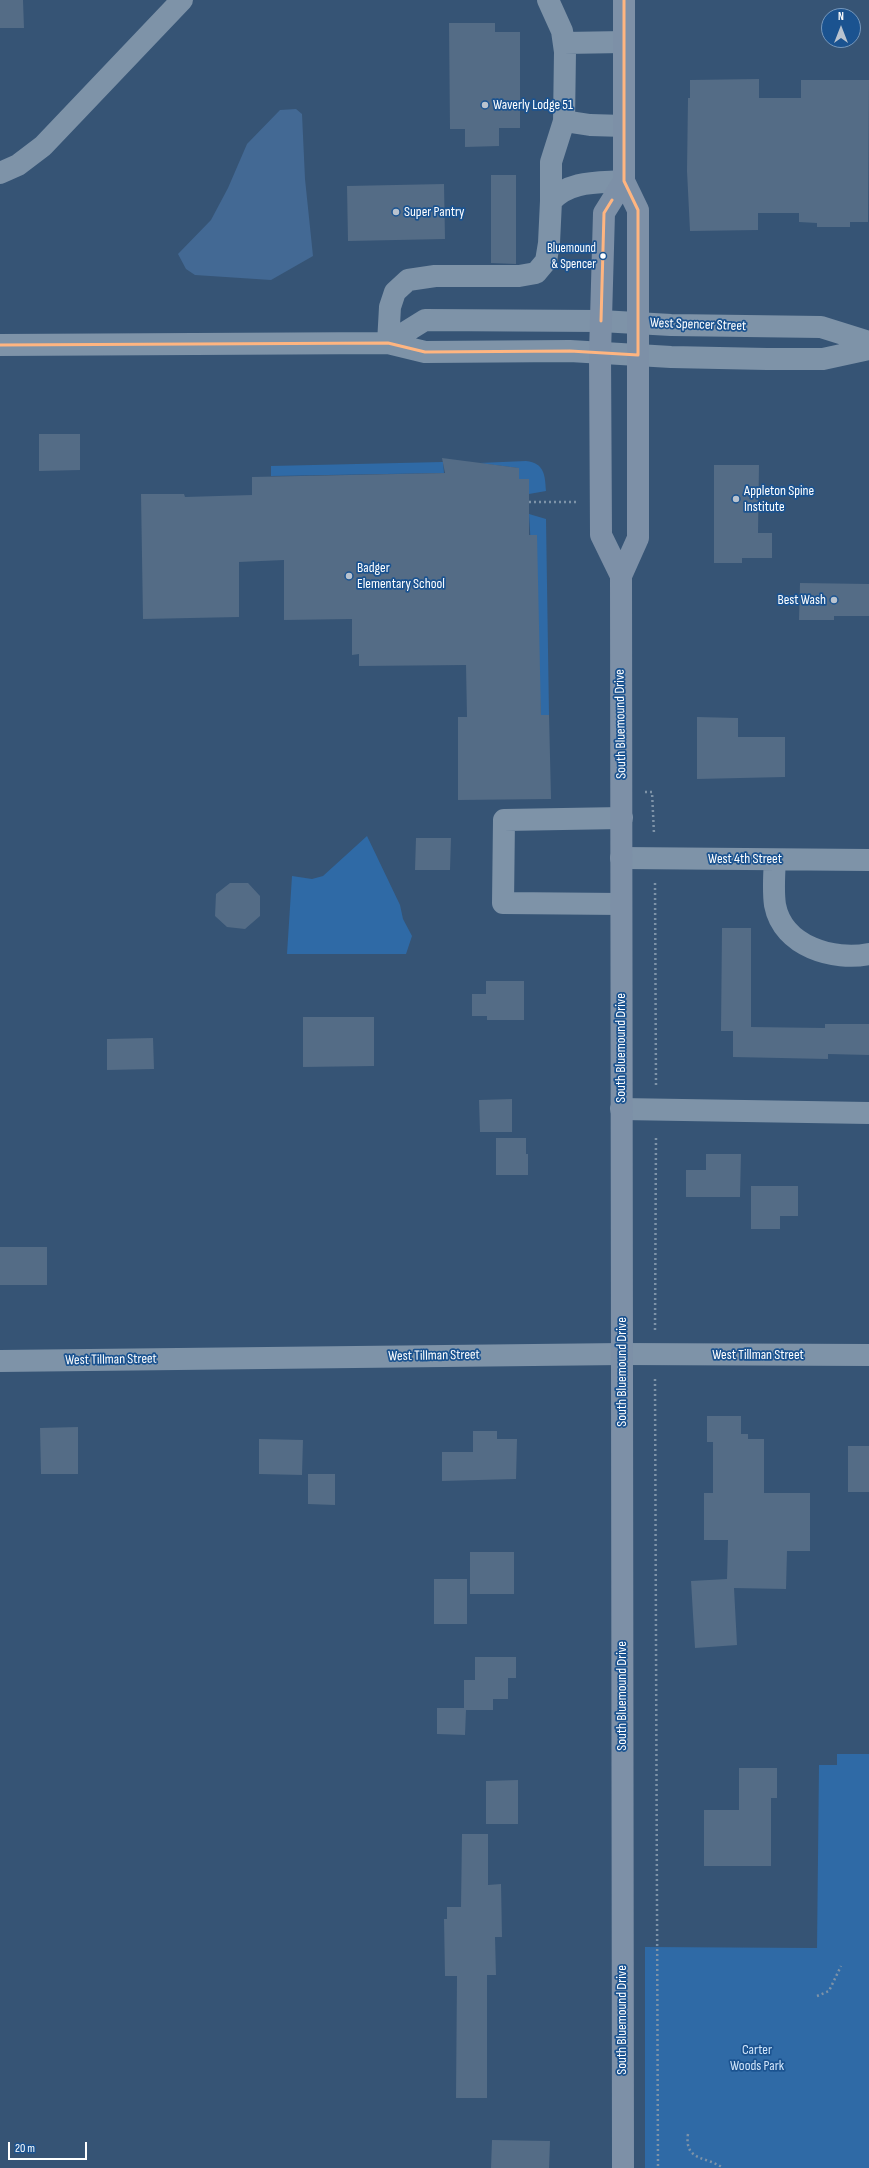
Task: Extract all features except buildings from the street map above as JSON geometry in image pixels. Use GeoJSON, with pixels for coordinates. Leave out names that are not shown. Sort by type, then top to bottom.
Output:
{"type":"FeatureCollection","features":[{"type":"Feature","properties":{"kind":"main road","name":"South Bluemound Drive"},"geometry":{"type":"LineString","coordinates":[[623,2168],[621,576],[638,538],[638,210],[624,181],[624,0]]}},
{"type":"Feature","properties":{"kind":"main road","name":"South Bluemound Drive"},"geometry":{"type":"LineString","coordinates":[[621,576],[601,535],[600,354],[604,213],[624,181]]}},
{"type":"Feature","properties":{"kind":"street"},"geometry":{"type":"LineString","coordinates":[[0,173],[18,165],[43,146],[182,0]]}},
{"type":"Feature","properties":{"kind":"street"},"geometry":{"type":"LineString","coordinates":[[388,343],[390,307],[396,292],[408,280],[435,276],[519,276],[536,273],[546,261],[549,243],[551,162],[564,121],[564,42],[562,31],[548,0]]}},
{"type":"Feature","properties":{"kind":"street"},"geometry":{"type":"LineString","coordinates":[[564,42],[624,42]]}},
{"type":"Feature","properties":{"kind":"street"},"geometry":{"type":"LineString","coordinates":[[564,121],[590,125],[624,126]]}},
{"type":"Feature","properties":{"kind":"street"},"geometry":{"type":"LineString","coordinates":[[551,200],[560,191],[575,186],[624,181]]}},
{"type":"Feature","properties":{"kind":"street","name":"West Spencer Street"},"geometry":{"type":"LineString","coordinates":[[388,343],[425,320],[638,322],[671,325],[821,327],[869,342]]}},
{"type":"Feature","properties":{"kind":"street"},"geometry":{"type":"LineString","coordinates":[[0,345],[388,343],[425,352],[570,352],[638,355],[823,358],[869,350]]}},
{"type":"Feature","properties":{"kind":"street"},"geometry":{"type":"LineString","coordinates":[[621,904],[503,903],[504,820],[622,818]]}},
{"type":"Feature","properties":{"kind":"street","name":"West 4th Street"},"geometry":{"type":"LineString","coordinates":[[621,858],[869,860]]}},
{"type":"Feature","properties":{"kind":"street"},"geometry":{"type":"LineString","coordinates":[[775,860],[776,906],[781,920],[790,933],[816,950],[830,954],[844,956],[869,954]]}},
{"type":"Feature","properties":{"kind":"street"},"geometry":{"type":"LineString","coordinates":[[621,1109],[869,1113]]}},
{"type":"Feature","properties":{"kind":"street","name":"West Tillman Street"},"geometry":{"type":"LineString","coordinates":[[0,1361],[622,1354],[869,1355]]}},
{"type":"Feature","properties":{"kind":"path"},"geometry":{"type":"LineString","coordinates":[[529,502],[572,502]]}},
{"type":"Feature","properties":{"kind":"path"},"geometry":{"type":"LineString","coordinates":[[644,792],[652,792],[653,830]]}},
{"type":"Feature","properties":{"kind":"path"},"geometry":{"type":"LineString","coordinates":[[655,882],[658,2168]]}},
{"type":"Feature","properties":{"kind":"path"},"geometry":{"type":"LineString","coordinates":[[817,1996],[829,1991],[841,1966]]}},
{"type":"Feature","properties":{"kind":"path"},"geometry":{"type":"LineString","coordinates":[[688,2134],[687,2143],[692,2153],[723,2168]]}},
{"type":"Feature","properties":{"kind":"green space"},"geometry":{"type":"Polygon","coordinates":[[[526,461],[537,464],[543,471],[546,491],[529,494],[529,479],[519,479],[518,468],[479,463],[526,461]]]}},
{"type":"Feature","properties":{"kind":"green space"},"geometry":{"type":"Polygon","coordinates":[[[443,462],[444,473],[271,476],[271,466],[443,462]]]}},
{"type":"Feature","properties":{"kind":"green space"},"geometry":{"type":"Polygon","coordinates":[[[529,514],[546,519],[549,715],[541,715],[529,514]]]}},
{"type":"Feature","properties":{"kind":"green space"},"geometry":{"type":"Polygon","coordinates":[[[367,836],[400,905],[403,919],[412,936],[406,954],[287,954],[292,876],[312,879],[323,876],[367,836]]]}},
{"type":"Feature","properties":{"kind":"green space","name":"Carter Woods Park"},"geometry":{"type":"Polygon","coordinates":[[[837,1754],[869,1754],[869,2168],[645,2168],[645,1947],[817,1948],[819,1765],[837,1765],[837,1754]]]}},
{"type":"Feature","properties":{"kind":"shaded area"},"geometry":{"type":"Polygon","coordinates":[[[296,109],[302,114],[305,179],[313,256],[271,280],[195,275],[186,269],[178,254],[211,220],[228,188],[247,144],[280,110],[296,109]]]}},
{"type":"Feature","properties":{"kind":"transit line"},"geometry":{"type":"LineString","coordinates":[[624,0],[624,181],[638,210],[638,355]]}},
{"type":"Feature","properties":{"kind":"transit line"},"geometry":{"type":"LineString","coordinates":[[601,321],[604,213],[612,200]]}},
{"type":"Feature","properties":{"kind":"transit line"},"geometry":{"type":"LineString","coordinates":[[0,345],[388,343],[425,352],[570,351],[638,355]]}},
{"type":"Feature","properties":{"kind":"place","name":"Waverly Lodge 51"},"geometry":{"type":"Point","coordinates":[485,105]}},
{"type":"Feature","properties":{"kind":"place","name":"Super Pantry"},"geometry":{"type":"Point","coordinates":[396,212]}},
{"type":"Feature","properties":{"kind":"place","name":"Bluemound & Spencer"},"geometry":{"type":"Point","coordinates":[603,256]}},
{"type":"Feature","properties":{"kind":"place","name":"Appleton Spine Institute"},"geometry":{"type":"Point","coordinates":[736,499]}},
{"type":"Feature","properties":{"kind":"place","name":"Badger Elementary School"},"geometry":{"type":"Point","coordinates":[349,576]}},
{"type":"Feature","properties":{"kind":"place","name":"Best Wash"},"geometry":{"type":"Point","coordinates":[834,600]}}]}
